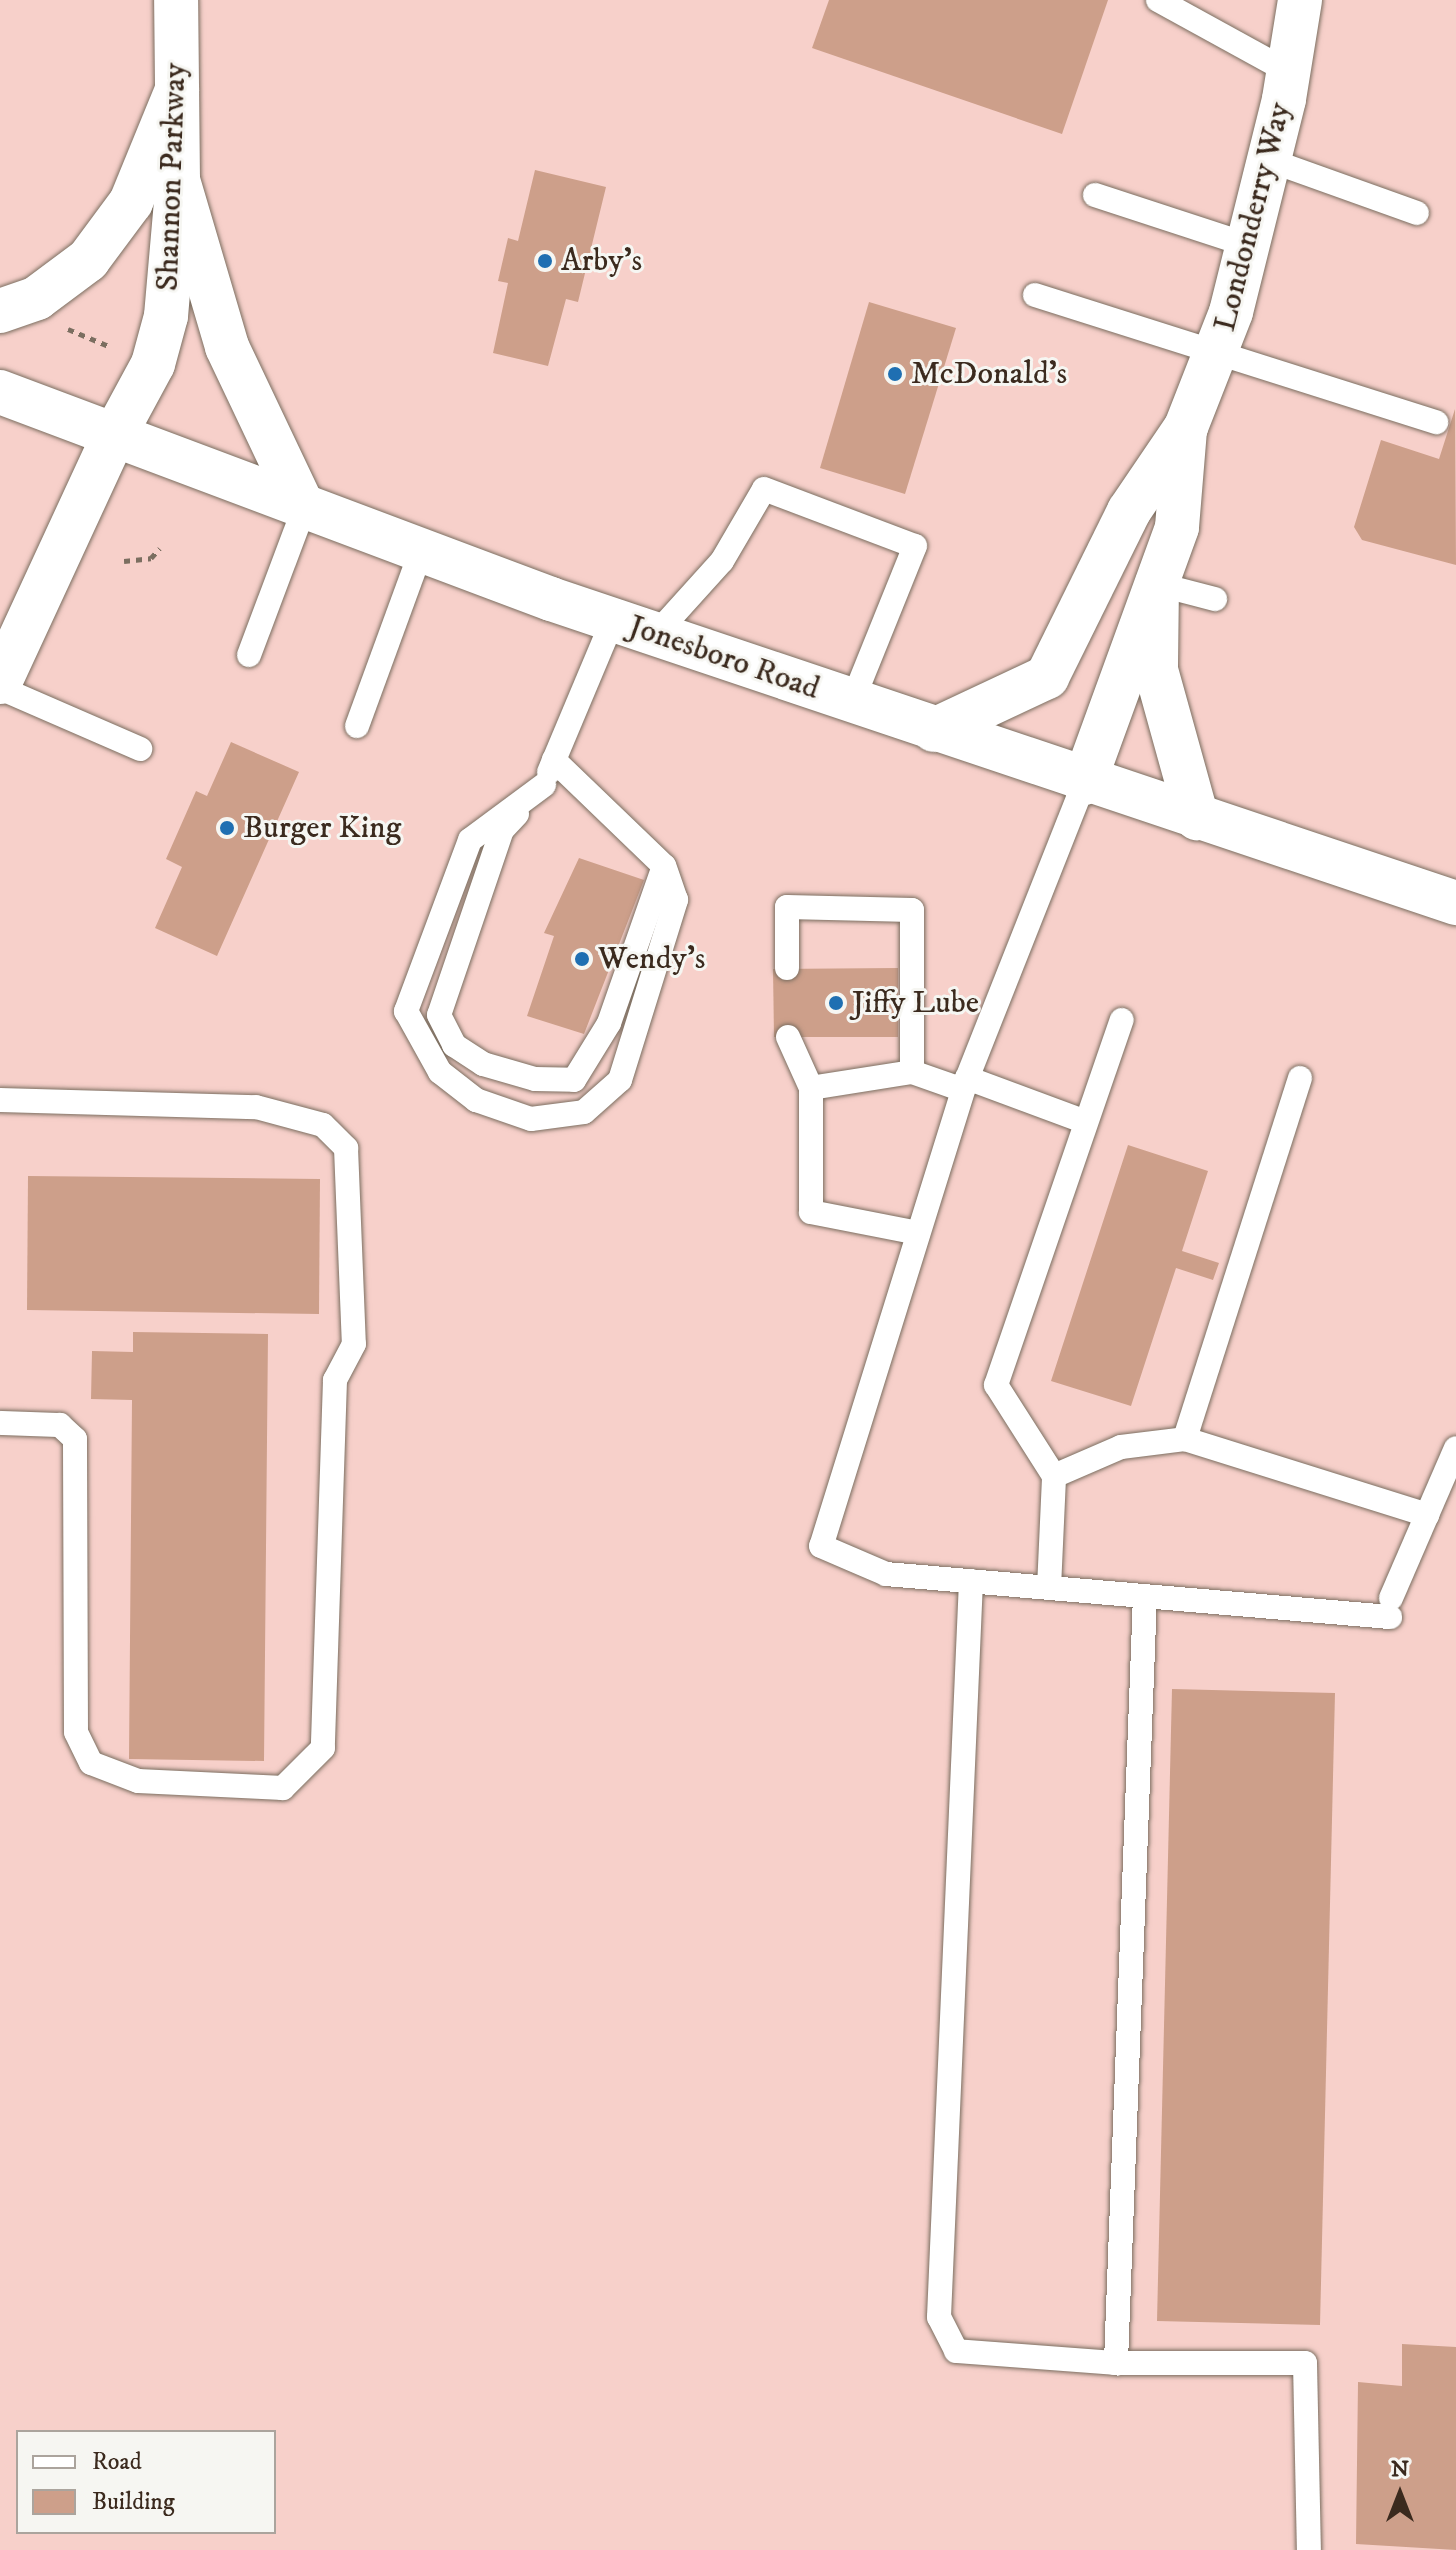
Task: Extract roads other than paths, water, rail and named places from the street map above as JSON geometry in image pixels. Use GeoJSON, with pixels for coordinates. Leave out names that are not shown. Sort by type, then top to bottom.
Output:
{"type":"FeatureCollection","features":[{"type":"Feature","properties":{"kind":"main road","name":"Shannon Parkway"},"geometry":{"type":"LineString","coordinates":[[0,682],[113,438],[153,364],[166,316],[178,180],[176,0]]}},
{"type":"Feature","properties":{"kind":"main road","name":"Londonderry Way"},"geometry":{"type":"LineString","coordinates":[[934,730],[1047,677],[1129,511],[1186,427],[1216,356],[1248,245],[1289,72],[1300,0]]}},
{"type":"Feature","properties":{"kind":"main road"},"geometry":{"type":"LineString","coordinates":[[0,311],[37,298],[88,260],[131,202],[177,90]]}},
{"type":"Feature","properties":{"kind":"main road"},"geometry":{"type":"LineString","coordinates":[[178,180],[227,347],[304,509]]}},
{"type":"Feature","properties":{"kind":"main road","name":"Jonesboro Road"},"geometry":{"type":"LineString","coordinates":[[0,392],[113,438],[613,620],[1084,783],[1455,902]]}},
{"type":"Feature","properties":{"kind":"main road","name":"Londonderry Way"},"geometry":{"type":"LineString","coordinates":[[1084,783],[1177,527],[1186,427]]}},
{"type":"Feature","properties":{"kind":"main road"},"geometry":{"type":"LineString","coordinates":[[1157,584],[1156,670],[1197,818]]}},
{"type":"Feature","properties":{"kind":"lane"},"geometry":{"type":"LineString","coordinates":[[1158,0],[1289,72]]}},
{"type":"Feature","properties":{"kind":"lane"},"geometry":{"type":"LineString","coordinates":[[1269,160],[1417,213]]}},
{"type":"Feature","properties":{"kind":"lane"},"geometry":{"type":"LineString","coordinates":[[1095,195],[1248,245]]}},
{"type":"Feature","properties":{"kind":"lane"},"geometry":{"type":"LineString","coordinates":[[1035,295],[1216,356],[1436,422]]}},
{"type":"Feature","properties":{"kind":"lane"},"geometry":{"type":"LineString","coordinates":[[656,634],[722,561],[764,489],[915,546],[852,702]]}},
{"type":"Feature","properties":{"kind":"lane"},"geometry":{"type":"LineString","coordinates":[[249,655],[304,509]]}},
{"type":"Feature","properties":{"kind":"lane"},"geometry":{"type":"LineString","coordinates":[[357,726],[421,551]]}},
{"type":"Feature","properties":{"kind":"lane"},"geometry":{"type":"LineString","coordinates":[[1157,584],[1215,599]]}},
{"type":"Feature","properties":{"kind":"lane"},"geometry":{"type":"LineString","coordinates":[[613,620],[544,785],[502,830],[439,1015],[454,1045],[483,1064],[535,1079],[574,1080],[592,1059],[664,866]]}},
{"type":"Feature","properties":{"kind":"lane"},"geometry":{"type":"LineString","coordinates":[[0,688],[140,749]]}},
{"type":"Feature","properties":{"kind":"lane"},"geometry":{"type":"LineString","coordinates":[[544,785],[470,840],[406,1011],[440,1072],[476,1100],[531,1119],[584,1112],[620,1080],[676,900],[664,866],[554,760]]}},
{"type":"Feature","properties":{"kind":"lane"},"geometry":{"type":"LineString","coordinates":[[1084,783],[965,1084],[821,1546],[886,1574],[1145,1596],[1390,1607],[1456,1448]]}},
{"type":"Feature","properties":{"kind":"lane"},"geometry":{"type":"LineString","coordinates":[[787,968],[787,907],[912,910],[912,1072]]}},
{"type":"Feature","properties":{"kind":"lane"},"geometry":{"type":"LineString","coordinates":[[1049,1588],[1054,1476],[996,1385],[1083,1121],[1122,1020]]}},
{"type":"Feature","properties":{"kind":"lane"},"geometry":{"type":"LineString","coordinates":[[788,1037],[811,1088],[811,1212],[918,1233]]}},
{"type":"Feature","properties":{"kind":"lane"},"geometry":{"type":"LineString","coordinates":[[811,1088],[912,1072],[965,1084],[1083,1121]]}},
{"type":"Feature","properties":{"kind":"lane"},"geometry":{"type":"LineString","coordinates":[[1185,1439],[1300,1078]]}},
{"type":"Feature","properties":{"kind":"lane"},"geometry":{"type":"LineString","coordinates":[[0,1100],[256,1107],[323,1125],[346,1148],[354,1344],[335,1380],[323,1748],[283,1788],[138,1781],[91,1763],[76,1732],[75,1439],[60,1425],[0,1423]]}},
{"type":"Feature","properties":{"kind":"lane"},"geometry":{"type":"LineString","coordinates":[[1054,1476],[1121,1447],[1185,1439],[1427,1515]]}},
{"type":"Feature","properties":{"kind":"lane"},"geometry":{"type":"LineString","coordinates":[[971,1581],[939,2317],[956,2351],[1116,2363],[1305,2363],[1309,2550]]}},
{"type":"Feature","properties":{"kind":"lane"},"geometry":{"type":"LineString","coordinates":[[1116,2363],[1145,1596]]}},
{"type":"Feature","properties":{"kind":"place","name":"Arby's"},"geometry":{"type":"Point","coordinates":[545,261]}},
{"type":"Feature","properties":{"kind":"place","name":"McDonald's"},"geometry":{"type":"Point","coordinates":[895,374]}},
{"type":"Feature","properties":{"kind":"place","name":"Burger King"},"geometry":{"type":"Point","coordinates":[227,828]}},
{"type":"Feature","properties":{"kind":"place","name":"Wendy's"},"geometry":{"type":"Point","coordinates":[582,959]}},
{"type":"Feature","properties":{"kind":"place","name":"Jiffy Lube"},"geometry":{"type":"Point","coordinates":[836,1003]}}]}
